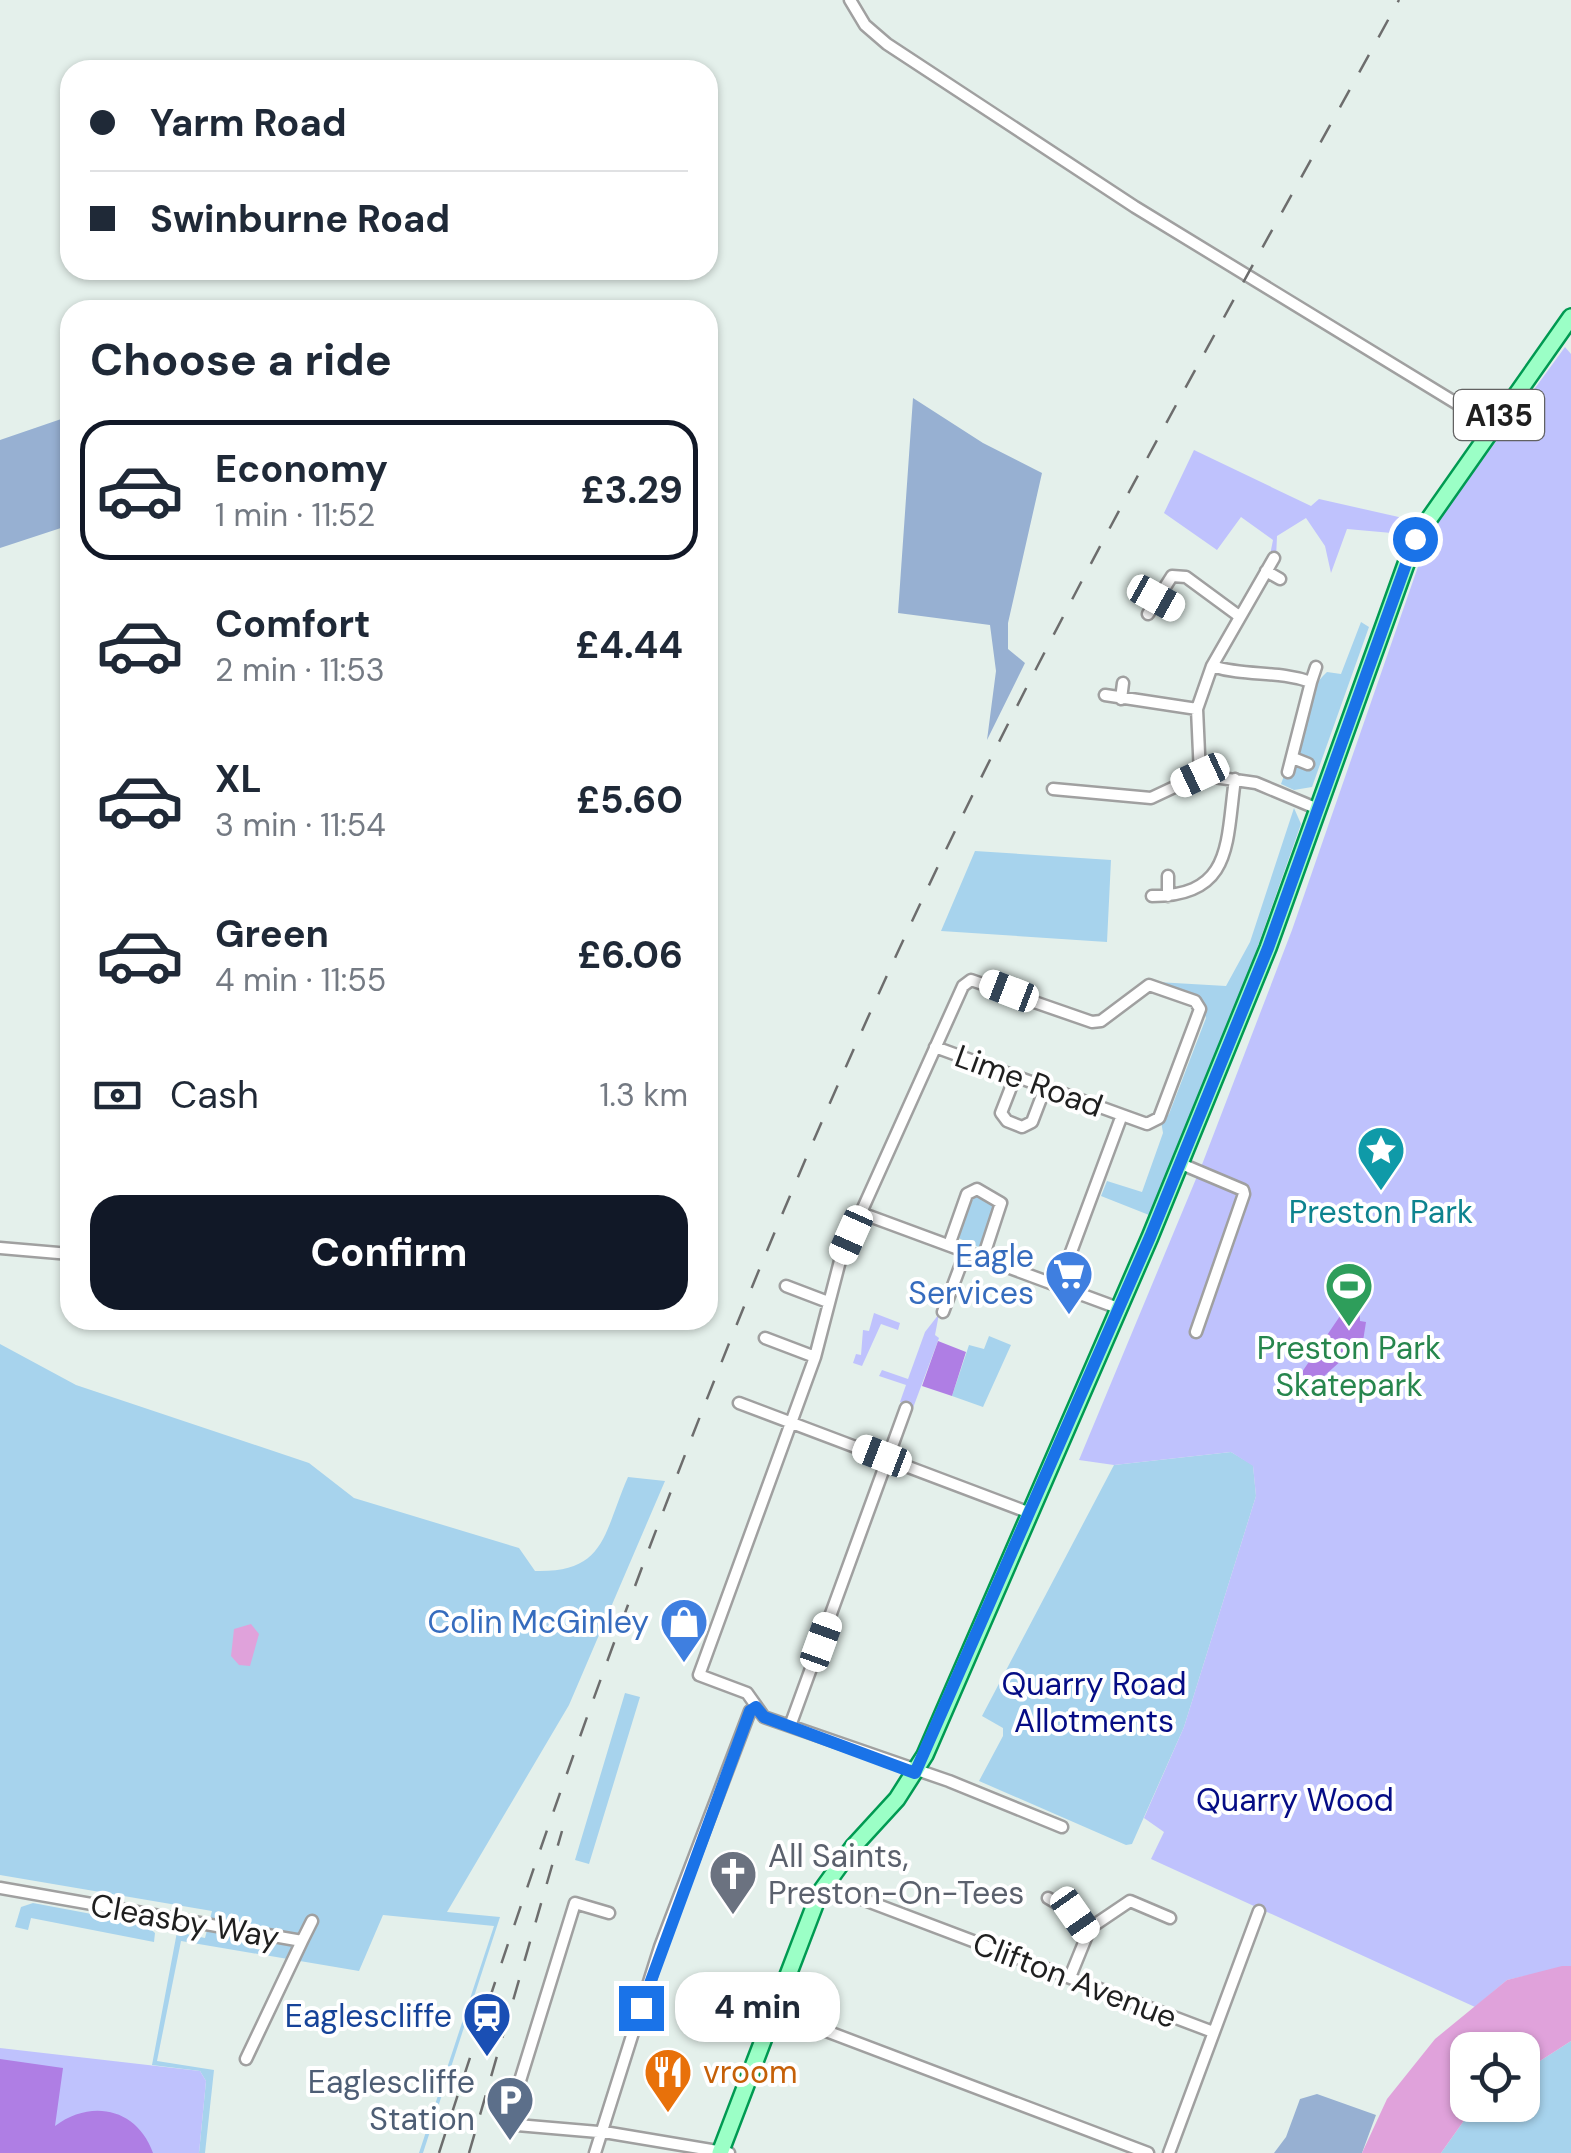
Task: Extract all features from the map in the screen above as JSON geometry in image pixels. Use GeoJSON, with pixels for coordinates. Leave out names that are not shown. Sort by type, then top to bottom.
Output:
{"type":"FeatureCollection","features":[{"type":"Feature","properties":{"kind":"main road","name":"A135"},"geometry":{"type":"LineString","coordinates":[[724,2152],[825,1884],[915,1773],[1118,1308],[1268,948],[1415,539],[1492,424],[1568,328]]}},
{"type":"Feature","properties":{"kind":"street"},"geometry":{"type":"LineString","coordinates":[[850,0],[864,25],[983,107],[1135,207],[1492,424]]}},
{"type":"Feature","properties":{"kind":"street"},"geometry":{"type":"LineString","coordinates":[[1200,775],[1196,709],[1212,666],[1274,558]]}},
{"type":"Feature","properties":{"kind":"street"},"geometry":{"type":"LineString","coordinates":[[1266,571],[1280,579]]}},
{"type":"Feature","properties":{"kind":"street"},"geometry":{"type":"LineString","coordinates":[[1148,614],[1172,576],[1186,577],[1239,616]]}},
{"type":"Feature","properties":{"kind":"street"},"geometry":{"type":"LineString","coordinates":[[1156,598],[1173,608]]}},
{"type":"Feature","properties":{"kind":"street"},"geometry":{"type":"LineString","coordinates":[[1212,666],[1241,676],[1268,672],[1311,682]]}},
{"type":"Feature","properties":{"kind":"street"},"geometry":{"type":"LineString","coordinates":[[1288,772],[1316,668]]}},
{"type":"Feature","properties":{"kind":"street"},"geometry":{"type":"LineString","coordinates":[[1121,698],[1123,682]]}},
{"type":"Feature","properties":{"kind":"street"},"geometry":{"type":"LineString","coordinates":[[1105,695],[1196,709]]}},
{"type":"Feature","properties":{"kind":"street"},"geometry":{"type":"LineString","coordinates":[[1293,758],[1308,764]]}},
{"type":"Feature","properties":{"kind":"street"},"geometry":{"type":"LineString","coordinates":[[1053,789],[1151,798],[1200,775],[1236,779],[1318,809]]}},
{"type":"Feature","properties":{"kind":"street"},"geometry":{"type":"LineString","coordinates":[[1152,896],[1192,893],[1210,880],[1228,831],[1236,779]]}},
{"type":"Feature","properties":{"kind":"street"},"geometry":{"type":"LineString","coordinates":[[1076,802],[1079,790]]}},
{"type":"Feature","properties":{"kind":"street"},"geometry":{"type":"LineString","coordinates":[[1168,876],[1168,896]]}},
{"type":"Feature","properties":{"kind":"street"},"geometry":{"type":"LineString","coordinates":[[1058,1287],[1122,1115],[1147,1124],[1160,1118],[1200,1013],[1198,1004],[1149,985],[1101,1022],[1092,1022],[971,980],[963,986],[861,1213],[828,1302],[815,1357],[698,1675],[747,1693],[764,1717],[949,1782],[1062,1827]]}},
{"type":"Feature","properties":{"kind":"street","name":"Lime Road"},"geometry":{"type":"LineString","coordinates":[[936,1047],[1122,1115]]}},
{"type":"Feature","properties":{"kind":"street"},"geometry":{"type":"LineString","coordinates":[[1015,1077],[1001,1114],[1006,1121],[1022,1127],[1032,1122],[1045,1088]]}},
{"type":"Feature","properties":{"kind":"street"},"geometry":{"type":"LineString","coordinates":[[1179,1163],[1243,1190],[1244,1194],[1196,1332]]}},
{"type":"Feature","properties":{"kind":"street"},"geometry":{"type":"LineString","coordinates":[[949,1245],[967,1194],[977,1189],[1001,1203],[983,1258]]}},
{"type":"Feature","properties":{"kind":"street"},"geometry":{"type":"LineString","coordinates":[[861,1213],[1118,1308]]}},
{"type":"Feature","properties":{"kind":"street"},"geometry":{"type":"LineString","coordinates":[[0,1248],[60,1253]]}},
{"type":"Feature","properties":{"kind":"street"},"geometry":{"type":"LineString","coordinates":[[943,1312],[966,1252]]}},
{"type":"Feature","properties":{"kind":"street"},"geometry":{"type":"LineString","coordinates":[[786,1286],[828,1302]]}},
{"type":"Feature","properties":{"kind":"street"},"geometry":{"type":"LineString","coordinates":[[765,1338],[815,1357]]}},
{"type":"Feature","properties":{"kind":"street"},"geometry":{"type":"LineString","coordinates":[[739,1404],[1030,1512]]}},
{"type":"Feature","properties":{"kind":"street"},"geometry":{"type":"LineString","coordinates":[[790,1726],[906,1408]]}},
{"type":"Feature","properties":{"kind":"street"},"geometry":{"type":"LineString","coordinates":[[595,2153],[672,1917],[750,1711],[756,1707]]}},
{"type":"Feature","properties":{"kind":"street","name":"Clifton Avenue"},"geometry":{"type":"LineString","coordinates":[[825,1884],[1213,2032]]}},
{"type":"Feature","properties":{"kind":"street","name":"Cleasby Way"},"geometry":{"type":"LineString","coordinates":[[0,1888],[302,1942],[246,2059]]}},
{"type":"Feature","properties":{"kind":"street"},"geometry":{"type":"LineString","coordinates":[[1048,1898],[1072,1912],[1087,1932]]}},
{"type":"Feature","properties":{"kind":"street"},"geometry":{"type":"LineString","coordinates":[[1070,1977],[1087,1932],[1130,1901],[1170,1918]]}},
{"type":"Feature","properties":{"kind":"street"},"geometry":{"type":"LineString","coordinates":[[609,1913],[575,1902],[510,2113],[517,2125],[603,2132],[724,2152]]}},
{"type":"Feature","properties":{"kind":"street"},"geometry":{"type":"LineString","coordinates":[[1169,2153],[1259,1910]]}},
{"type":"Feature","properties":{"kind":"street"},"geometry":{"type":"LineString","coordinates":[[302,1942],[312,1921]]}},
{"type":"Feature","properties":{"kind":"street"},"geometry":{"type":"LineString","coordinates":[[776,2012],[1148,2153]]}},
{"type":"Feature","properties":{"kind":"green space","name":"Preston Park"},"geometry":{"type":"Polygon","coordinates":[[[1565,347],[1571,354],[1571,1966],[1507,1980],[1475,2007],[1151,1859],[1164,1832],[1144,1818],[1184,1727],[1256,1496],[1253,1466],[1231,1452],[1114,1465],[1079,1460],[1203,1162],[1292,930],[1430,532],[1565,347]]]}},
{"type":"Feature","properties":{"kind":"green space"},"geometry":{"type":"Polygon","coordinates":[[[1194,450],[1311,506],[1319,499],[1412,520],[1403,534],[1347,529],[1331,573],[1325,546],[1306,518],[1277,536],[1276,559],[1270,555],[1273,540],[1241,517],[1217,550],[1164,513],[1194,450]]]}},
{"type":"Feature","properties":{"kind":"green space"},"geometry":{"type":"Polygon","coordinates":[[[1361,622],[1369,627],[1312,787],[1294,790],[1281,784],[1285,773],[1291,775],[1303,758],[1299,752],[1309,699],[1327,672],[1341,674],[1361,622]]]}},
{"type":"Feature","properties":{"kind":"green space"},"geometry":{"type":"Polygon","coordinates":[[[1294,808],[1301,824],[1237,1005],[1149,1215],[1101,1196],[1107,1181],[1142,1192],[1163,1133],[1161,1121],[1169,1114],[1206,1018],[1199,997],[1157,982],[1226,986],[1250,942],[1294,808]]]}},
{"type":"Feature","properties":{"kind":"green space"},"geometry":{"type":"Polygon","coordinates":[[[975,851],[1111,860],[1107,942],[941,931],[975,851]]]}},
{"type":"Feature","properties":{"kind":"green space"},"geometry":{"type":"Polygon","coordinates":[[[974,1193],[997,1200],[981,1248],[956,1237],[974,1193]]]}},
{"type":"Feature","properties":{"kind":"green space"},"geometry":{"type":"Polygon","coordinates":[[[874,1313],[900,1323],[898,1330],[881,1324],[862,1366],[853,1363],[856,1354],[861,1355],[863,1330],[869,1331],[874,1313]]]}},
{"type":"Feature","properties":{"kind":"green space"},"geometry":{"type":"Polygon","coordinates":[[[939,1314],[935,1335],[939,1338],[913,1408],[900,1402],[906,1385],[879,1376],[882,1370],[908,1379],[925,1332],[939,1314]]]}},
{"type":"Feature","properties":{"kind":"green space"},"geometry":{"type":"Polygon","coordinates":[[[989,1336],[1011,1345],[983,1407],[952,1396],[969,1345],[984,1349],[989,1336]]]}},
{"type":"Feature","properties":{"kind":"green space"},"geometry":{"type":"Polygon","coordinates":[[[0,1344],[76,1385],[309,1463],[354,1498],[519,1548],[535,1571],[558,1570],[589,1557],[606,1532],[628,1477],[665,1481],[569,1705],[447,1912],[500,1917],[423,2153],[419,2153],[494,1926],[383,1915],[359,1971],[181,1941],[157,2061],[214,2070],[205,2153],[199,2153],[206,2081],[200,2071],[152,2065],[177,1932],[205,1938],[212,1911],[0,1875],[0,1344]]]}},
{"type":"Feature","properties":{"kind":"green space","name":"Quarry Road Allotments"},"geometry":{"type":"Polygon","coordinates":[[[1231,1452],[1253,1465],[1256,1496],[1184,1727],[1132,1844],[1126,1845],[979,1781],[1003,1736],[1003,1728],[982,1716],[1114,1465],[1231,1452]]]}},
{"type":"Feature","properties":{"kind":"green space"},"geometry":{"type":"Polygon","coordinates":[[[625,1693],[640,1697],[589,1864],[575,1860],[625,1693]]]}},
{"type":"Feature","properties":{"kind":"green space"},"geometry":{"type":"Polygon","coordinates":[[[33,1903],[145,1924],[155,1933],[154,1942],[31,1918],[28,1930],[15,1927],[21,1907],[33,1903]]]}},
{"type":"Feature","properties":{"kind":"green space"},"geometry":{"type":"Polygon","coordinates":[[[1571,2041],[1571,2153],[1441,2153],[1463,2122],[1540,2122],[1540,2061],[1571,2041]]]}},
{"type":"Feature","properties":{"kind":"green space"},"geometry":{"type":"Polygon","coordinates":[[[0,2048],[200,2071],[206,2081],[199,2153],[0,2153],[0,2048]]]}},
{"type":"Feature","properties":{"kind":"shaded area"},"geometry":{"type":"Polygon","coordinates":[[[913,398],[983,443],[1042,473],[1008,623],[1008,649],[1025,663],[987,740],[996,671],[990,625],[898,613],[913,398]]]}},
{"type":"Feature","properties":{"kind":"shaded area"},"geometry":{"type":"Polygon","coordinates":[[[60,419],[60,528],[0,548],[0,440],[60,419]]]}},
{"type":"Feature","properties":{"kind":"shaded area","name":"Preston Park Skatepark"},"geometry":{"type":"Polygon","coordinates":[[[1349,1277],[1358,1280],[1360,1321],[1366,1322],[1363,1341],[1313,1386],[1306,1385],[1300,1375],[1340,1316],[1349,1277]]]}},
{"type":"Feature","properties":{"kind":"shaded area"},"geometry":{"type":"Polygon","coordinates":[[[938,1341],[966,1352],[952,1396],[922,1386],[938,1341]]]}},
{"type":"Feature","properties":{"kind":"shaded area"},"geometry":{"type":"Polygon","coordinates":[[[251,1624],[259,1634],[250,1666],[239,1665],[231,1656],[234,1629],[251,1624]]]}},
{"type":"Feature","properties":{"kind":"shaded area"},"geometry":{"type":"Polygon","coordinates":[[[1571,1966],[1571,2041],[1540,2061],[1540,2032],[1450,2032],[1450,2122],[1463,2122],[1441,2153],[1362,2153],[1387,2099],[1435,2039],[1507,1980],[1571,1966]]]}},
{"type":"Feature","properties":{"kind":"shaded area"},"geometry":{"type":"Polygon","coordinates":[[[0,2059],[63,2068],[55,2126],[83,2112],[111,2113],[136,2126],[153,2153],[0,2153],[0,2059]]]}},
{"type":"Feature","properties":{"kind":"shaded area"},"geometry":{"type":"Polygon","coordinates":[[[1317,2094],[1376,2115],[1362,2153],[1274,2153],[1286,2137],[1300,2099],[1317,2094]]]}},
{"type":"Feature","properties":{"kind":"railway"},"geometry":{"type":"LineString","coordinates":[[439,2153],[595,1694],[710,1391],[835,1092],[958,824],[1079,586],[1399,0]]}},
{"type":"Feature","properties":{"kind":"railway"},"geometry":{"type":"LineString","coordinates":[[469,2153],[562,1831]]}},
{"type":"Feature","properties":{"kind":"place","name":"Preston Park"},"geometry":{"type":"Point","coordinates":[1381,1192]}},
{"type":"Feature","properties":{"kind":"place","name":"Eagle Services"},"geometry":{"type":"Point","coordinates":[1069,1316]}},
{"type":"Feature","properties":{"kind":"place","name":"Preston Park Skatepark"},"geometry":{"type":"Point","coordinates":[1349,1328]}},
{"type":"Feature","properties":{"kind":"place","name":"Colin McGinley"},"geometry":{"type":"Point","coordinates":[684,1664]}},
{"type":"Feature","properties":{"kind":"place","name":"All Saints, Preston-On-Tees"},"geometry":{"type":"Point","coordinates":[733,1916]}},
{"type":"Feature","properties":{"kind":"place","name":"Eaglescliffe"},"geometry":{"type":"Point","coordinates":[487,2058]}},
{"type":"Feature","properties":{"kind":"place","name":"vroom"},"geometry":{"type":"Point","coordinates":[668,2114]}},
{"type":"Feature","properties":{"kind":"place","name":"Eaglescliffe Station"},"geometry":{"type":"Point","coordinates":[510,2142]}},
{"type":"Feature","properties":{"kind":"route"},"geometry":{"type":"LineString","coordinates":[[641,2008],[661,1944],[750,1711],[756,1707],[764,1717],[915,1773],[925,1755],[1150,1237],[1268,948],[1392,592],[1415,539]]}},
{"type":"Feature","properties":{"kind":"park label","name":"Quarry Wood"},"geometry":{"type":"Point","coordinates":[1295,1800]}}]}
